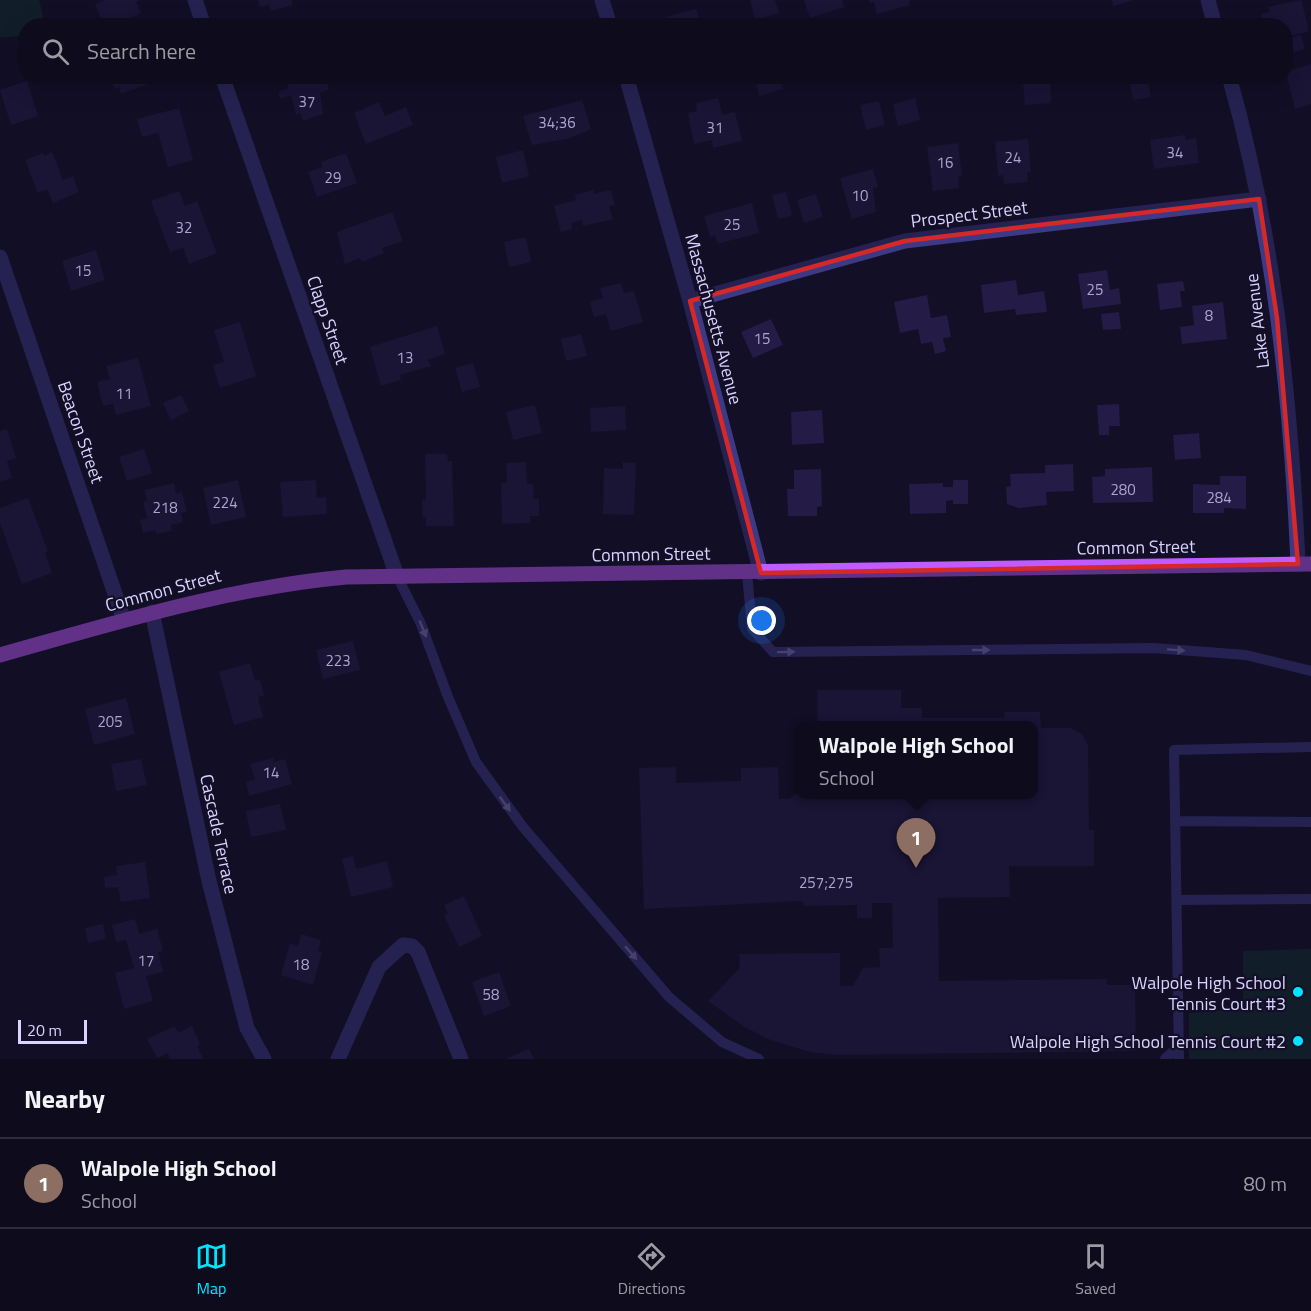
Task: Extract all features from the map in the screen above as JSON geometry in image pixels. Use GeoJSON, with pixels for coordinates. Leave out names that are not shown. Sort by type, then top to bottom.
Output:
{"type":"FeatureCollection","features":[{"type":"Feature","properties":{"kind":"main road","name":"Common Street"},"geometry":{"type":"LineString","coordinates":[[0,655],[232,592],[292,582],[397,576],[1304,564]]}},
{"type":"Feature","properties":{"kind":"street"},"geometry":{"type":"LineString","coordinates":[[195,0],[201,18]]}},
{"type":"Feature","properties":{"kind":"street"},"geometry":{"type":"LineString","coordinates":[[602,0],[608,18]]}},
{"type":"Feature","properties":{"kind":"street"},"geometry":{"type":"LineString","coordinates":[[1208,0],[1213,18]]}},
{"type":"Feature","properties":{"kind":"street","name":"Clapp Street"},"geometry":{"type":"LineString","coordinates":[[225,84],[397,576]]}},
{"type":"Feature","properties":{"kind":"street","name":"Massachusetts Avenue"},"geometry":{"type":"LineString","coordinates":[[628,84],[690,301],[754,573]]}},
{"type":"Feature","properties":{"kind":"street","name":"Lake Avenue"},"geometry":{"type":"LineString","coordinates":[[1231,84],[1259,199],[1277,318],[1304,564]]}},
{"type":"Feature","properties":{"kind":"street","name":"Prospect Street"},"geometry":{"type":"LineString","coordinates":[[690,301],[905,241],[1259,199]]}},
{"type":"Feature","properties":{"kind":"street","name":"Beacon Street"},"geometry":{"type":"LineString","coordinates":[[0,257],[124,620]]}},
{"type":"Feature","properties":{"kind":"street","name":"Cascade Terrace"},"geometry":{"type":"LineString","coordinates":[[152,612],[209,881],[246,1028],[264,1059]]}},
{"type":"Feature","properties":{"kind":"street"},"geometry":{"type":"LineString","coordinates":[[338,1059],[379,967],[404,945],[412,946],[417,951],[461,1059]]}},
{"type":"Feature","properties":{"kind":"lane"},"geometry":{"type":"LineString","coordinates":[[754,573],[752,629],[773,652],[1153,648],[1246,655],[1311,671]]}},
{"type":"Feature","properties":{"kind":"lane"},"geometry":{"type":"LineString","coordinates":[[397,576],[421,624],[448,697],[476,762],[522,827],[669,997],[722,1042],[759,1059]]}},
{"type":"Feature","properties":{"kind":"lane"},"geometry":{"type":"LineString","coordinates":[[1179,1059],[1174,750],[1311,747]]}},
{"type":"Feature","properties":{"kind":"lane"},"geometry":{"type":"LineString","coordinates":[[1176,821],[1311,822]]}},
{"type":"Feature","properties":{"kind":"lane"},"geometry":{"type":"LineString","coordinates":[[1177,900],[1311,899]]}},
{"type":"Feature","properties":{"kind":"lane"},"geometry":{"type":"LineString","coordinates":[[1165,1059],[1179,1046]]}},
{"type":"Feature","properties":{"kind":"highlighted area"},"geometry":{"type":"Polygon","coordinates":[[[1259,199],[1277,318],[1298,564],[761,573],[690,301],[905,241],[1259,199]]]}},
{"type":"Feature","properties":{"kind":"green space"},"geometry":{"type":"Polygon","coordinates":[[[0,0],[39,0],[43,18],[18,18],[18,36],[0,38],[0,0]]]}},
{"type":"Feature","properties":{"kind":"green space"},"geometry":{"type":"Polygon","coordinates":[[[1311,949],[1311,1059],[1189,1059],[1189,1013],[1243,1009],[1243,951],[1311,949]]]}},
{"type":"Feature","properties":{"kind":"building"},"geometry":{"type":"Polygon","coordinates":[[[104,0],[140,0],[136,2],[141,13],[130,18],[101,18],[95,4],[104,0]]]}},
{"type":"Feature","properties":{"kind":"building"},"geometry":{"type":"Polygon","coordinates":[[[258,0],[291,0],[293,5],[271,11],[269,4],[260,7],[258,0]]]}},
{"type":"Feature","properties":{"kind":"building"},"geometry":{"type":"Polygon","coordinates":[[[750,0],[775,0],[779,13],[754,18],[750,0]]]}},
{"type":"Feature","properties":{"kind":"building"},"geometry":{"type":"Polygon","coordinates":[[[804,0],[842,0],[844,7],[810,18],[804,0]]]}},
{"type":"Feature","properties":{"kind":"building"},"geometry":{"type":"Polygon","coordinates":[[[869,0],[909,0],[910,5],[877,14],[874,2],[870,3],[869,0]]]}},
{"type":"Feature","properties":{"kind":"building"},"geometry":{"type":"Polygon","coordinates":[[[1112,0],[1132,0],[1132,1],[1113,6],[1112,0]]]}},
{"type":"Feature","properties":{"kind":"building"},"geometry":{"type":"Polygon","coordinates":[[[1301,0],[1309,31],[1293,35],[1293,18],[1262,18],[1261,14],[1270,12],[1268,7],[1301,0]]]}},
{"type":"Feature","properties":{"kind":"building"},"geometry":{"type":"Polygon","coordinates":[[[696,9],[699,18],[662,18],[696,9]]]}},
{"type":"Feature","properties":{"kind":"building"},"geometry":{"type":"Polygon","coordinates":[[[1301,35],[1305,49],[1293,52],[1293,37],[1301,35]]]}},
{"type":"Feature","properties":{"kind":"building"},"geometry":{"type":"Polygon","coordinates":[[[1311,64],[1311,104],[1295,109],[1289,84],[1293,84],[1293,70],[1311,64]]]}},
{"type":"Feature","properties":{"kind":"building"},"geometry":{"type":"Polygon","coordinates":[[[18,84],[28,84],[38,116],[11,125],[0,90],[18,84]]]}},
{"type":"Feature","properties":{"kind":"building"},"geometry":{"type":"Polygon","coordinates":[[[113,84],[148,84],[121,94],[119,87],[115,89],[113,84]]]}},
{"type":"Feature","properties":{"kind":"building"},"geometry":{"type":"Polygon","coordinates":[[[288,84],[327,84],[329,90],[320,92],[323,114],[303,121],[300,113],[296,115],[291,95],[280,99],[278,92],[289,88],[288,84]]]}},
{"type":"Feature","properties":{"kind":"building"},"geometry":{"type":"Polygon","coordinates":[[[756,84],[782,84],[783,89],[759,96],[756,84]]]}},
{"type":"Feature","properties":{"kind":"building"},"geometry":{"type":"Polygon","coordinates":[[[1023,84],[1050,84],[1051,103],[1025,105],[1023,84]]]}},
{"type":"Feature","properties":{"kind":"building"},"geometry":{"type":"Polygon","coordinates":[[[1130,84],[1148,84],[1151,97],[1133,100],[1130,84]]]}},
{"type":"Feature","properties":{"kind":"building"},"geometry":{"type":"Polygon","coordinates":[[[718,98],[722,115],[735,112],[742,141],[713,148],[712,140],[694,144],[688,113],[697,111],[696,103],[718,98]]]}},
{"type":"Feature","properties":{"kind":"building"},"geometry":{"type":"Polygon","coordinates":[[[915,98],[920,120],[898,126],[893,104],[915,98]]]}},
{"type":"Feature","properties":{"kind":"building"},"geometry":{"type":"Polygon","coordinates":[[[582,100],[591,129],[567,139],[532,145],[523,116],[582,100]]]}},
{"type":"Feature","properties":{"kind":"building"},"geometry":{"type":"Polygon","coordinates":[[[879,101],[885,125],[866,130],[860,105],[879,101]]]}},
{"type":"Feature","properties":{"kind":"building"},"geometry":{"type":"Polygon","coordinates":[[[379,102],[385,116],[406,107],[413,125],[366,144],[354,113],[379,102]]]}},
{"type":"Feature","properties":{"kind":"building"},"geometry":{"type":"Polygon","coordinates":[[[179,108],[193,160],[168,167],[158,133],[142,137],[137,119],[179,108]]]}},
{"type":"Feature","properties":{"kind":"building"},"geometry":{"type":"Polygon","coordinates":[[[1185,135],[1186,140],[1196,138],[1199,163],[1154,169],[1150,140],[1185,135]]]}},
{"type":"Feature","properties":{"kind":"building"},"geometry":{"type":"Polygon","coordinates":[[[1028,139],[1031,172],[1027,173],[1028,182],[1004,184],[1003,175],[998,176],[995,142],[1028,139]]]}},
{"type":"Feature","properties":{"kind":"building"},"geometry":{"type":"Polygon","coordinates":[[[958,143],[962,176],[958,177],[959,188],[933,191],[927,147],[958,143]]]}},
{"type":"Feature","properties":{"kind":"building"},"geometry":{"type":"Polygon","coordinates":[[[523,150],[529,176],[502,183],[496,157],[523,150]]]}},
{"type":"Feature","properties":{"kind":"building"},"geometry":{"type":"Polygon","coordinates":[[[52,152],[63,180],[73,176],[79,192],[53,203],[47,189],[38,193],[25,160],[52,152]]]}},
{"type":"Feature","properties":{"kind":"building"},"geometry":{"type":"Polygon","coordinates":[[[346,153],[357,183],[317,197],[308,172],[322,167],[321,162],[346,153]]]}},
{"type":"Feature","properties":{"kind":"building"},"geometry":{"type":"Polygon","coordinates":[[[873,169],[878,187],[873,188],[876,212],[852,219],[840,178],[873,169]]]}},
{"type":"Feature","properties":{"kind":"building"},"geometry":{"type":"Polygon","coordinates":[[[593,190],[594,194],[611,190],[615,205],[609,206],[613,219],[583,226],[582,220],[571,223],[572,229],[561,232],[554,206],[576,200],[575,195],[593,190]]]}},
{"type":"Feature","properties":{"kind":"building"},"geometry":{"type":"Polygon","coordinates":[[[179,191],[185,206],[197,201],[217,253],[189,264],[183,248],[170,252],[151,201],[179,191]]]}},
{"type":"Feature","properties":{"kind":"building"},"geometry":{"type":"Polygon","coordinates":[[[786,192],[792,215],[778,219],[772,195],[786,192]]]}},
{"type":"Feature","properties":{"kind":"building"},"geometry":{"type":"Polygon","coordinates":[[[816,194],[823,217],[804,223],[797,200],[816,194]]]}},
{"type":"Feature","properties":{"kind":"building"},"geometry":{"type":"Polygon","coordinates":[[[752,203],[759,233],[717,244],[715,235],[710,237],[704,216],[752,203]]]}},
{"type":"Feature","properties":{"kind":"building"},"geometry":{"type":"Polygon","coordinates":[[[392,212],[403,241],[382,248],[384,253],[362,262],[360,258],[345,264],[337,232],[392,212]]]}},
{"type":"Feature","properties":{"kind":"building"},"geometry":{"type":"Polygon","coordinates":[[[526,237],[531,262],[509,267],[504,242],[526,237]]]}},
{"type":"Feature","properties":{"kind":"building"},"geometry":{"type":"Polygon","coordinates":[[[96,250],[105,280],[71,291],[62,261],[96,250]]]}},
{"type":"Feature","properties":{"kind":"building"},"geometry":{"type":"Polygon","coordinates":[[[1107,270],[1110,290],[1119,288],[1121,304],[1083,309],[1078,274],[1107,270]]]}},
{"type":"Feature","properties":{"kind":"building"},"geometry":{"type":"Polygon","coordinates":[[[1016,280],[1018,295],[1044,291],[1047,312],[1016,315],[1015,309],[984,313],[981,285],[1016,280]]]}},
{"type":"Feature","properties":{"kind":"building"},"geometry":{"type":"Polygon","coordinates":[[[1183,281],[1185,291],[1180,291],[1182,307],[1160,310],[1157,284],[1183,281]]]}},
{"type":"Feature","properties":{"kind":"building"},"geometry":{"type":"Polygon","coordinates":[[[621,283],[624,293],[634,291],[643,322],[611,331],[606,314],[594,317],[590,302],[603,298],[600,288],[621,283]]]}},
{"type":"Feature","properties":{"kind":"building"},"geometry":{"type":"Polygon","coordinates":[[[927,295],[931,318],[947,315],[951,337],[943,338],[946,351],[935,354],[932,342],[921,344],[918,329],[900,333],[894,302],[927,295]]]}},
{"type":"Feature","properties":{"kind":"building"},"geometry":{"type":"Polygon","coordinates":[[[1223,302],[1227,339],[1182,344],[1180,327],[1194,325],[1192,306],[1223,302]]]}},
{"type":"Feature","properties":{"kind":"building"},"geometry":{"type":"Polygon","coordinates":[[[1119,312],[1121,329],[1103,330],[1101,314],[1119,312]]]}},
{"type":"Feature","properties":{"kind":"building"},"geometry":{"type":"Polygon","coordinates":[[[771,319],[783,345],[753,358],[741,332],[771,319]]]}},
{"type":"Feature","properties":{"kind":"building"},"geometry":{"type":"Polygon","coordinates":[[[240,322],[256,376],[220,388],[213,365],[224,362],[214,330],[240,322]]]}},
{"type":"Feature","properties":{"kind":"building"},"geometry":{"type":"Polygon","coordinates":[[[437,326],[445,354],[428,360],[431,366],[400,375],[401,380],[381,386],[370,347],[437,326]]]}},
{"type":"Feature","properties":{"kind":"building"},"geometry":{"type":"Polygon","coordinates":[[[581,334],[587,356],[566,361],[561,339],[581,334]]]}},
{"type":"Feature","properties":{"kind":"building"},"geometry":{"type":"Polygon","coordinates":[[[138,358],[151,406],[116,415],[113,404],[103,406],[97,382],[110,379],[106,366],[138,358]]]}},
{"type":"Feature","properties":{"kind":"building"},"geometry":{"type":"Polygon","coordinates":[[[473,363],[480,387],[462,392],[455,368],[473,363]]]}},
{"type":"Feature","properties":{"kind":"building"},"geometry":{"type":"Polygon","coordinates":[[[181,395],[189,411],[171,420],[163,403],[181,395]]]}},
{"type":"Feature","properties":{"kind":"building"},"geometry":{"type":"Polygon","coordinates":[[[1119,404],[1120,426],[1109,426],[1109,435],[1099,435],[1097,405],[1119,404]]]}},
{"type":"Feature","properties":{"kind":"building"},"geometry":{"type":"Polygon","coordinates":[[[535,405],[542,433],[513,440],[506,412],[535,405]]]}},
{"type":"Feature","properties":{"kind":"building"},"geometry":{"type":"Polygon","coordinates":[[[625,406],[626,430],[591,432],[590,408],[625,406]]]}},
{"type":"Feature","properties":{"kind":"building"},"geometry":{"type":"Polygon","coordinates":[[[822,410],[824,443],[792,445],[791,412],[822,410]]]}},
{"type":"Feature","properties":{"kind":"building"},"geometry":{"type":"Polygon","coordinates":[[[7,429],[16,458],[7,461],[12,478],[0,482],[0,431],[7,429]]]}},
{"type":"Feature","properties":{"kind":"building"},"geometry":{"type":"Polygon","coordinates":[[[1199,433],[1201,458],[1175,460],[1173,435],[1199,433]]]}},
{"type":"Feature","properties":{"kind":"building"},"geometry":{"type":"Polygon","coordinates":[[[144,449],[152,473],[127,481],[119,457],[144,449]]]}},
{"type":"Feature","properties":{"kind":"building"},"geometry":{"type":"Polygon","coordinates":[[[425,454],[447,454],[448,461],[452,461],[454,526],[426,526],[422,500],[426,500],[425,454]]]}},
{"type":"Feature","properties":{"kind":"building"},"geometry":{"type":"Polygon","coordinates":[[[526,462],[527,484],[533,484],[534,499],[539,499],[539,516],[530,516],[530,523],[502,524],[501,483],[507,483],[506,463],[526,462]]]}},
{"type":"Feature","properties":{"kind":"building"},"geometry":{"type":"Polygon","coordinates":[[[623,462],[636,463],[634,515],[603,514],[604,468],[623,469],[623,462]]]}},
{"type":"Feature","properties":{"kind":"building"},"geometry":{"type":"Polygon","coordinates":[[[1073,464],[1074,491],[1046,492],[1047,505],[1019,508],[1007,504],[1006,487],[1011,486],[1010,474],[1045,473],[1045,465],[1073,464]]]}},
{"type":"Feature","properties":{"kind":"building"},"geometry":{"type":"Polygon","coordinates":[[[1152,467],[1153,502],[1093,503],[1092,477],[1105,476],[1105,469],[1152,467]]]}},
{"type":"Feature","properties":{"kind":"building"},"geometry":{"type":"Polygon","coordinates":[[[821,469],[822,506],[817,507],[817,516],[788,516],[787,489],[794,489],[794,470],[821,469]]]}},
{"type":"Feature","properties":{"kind":"building"},"geometry":{"type":"Polygon","coordinates":[[[1220,476],[1246,476],[1246,509],[1224,508],[1224,513],[1193,513],[1193,484],[1220,485],[1220,476]]]}},
{"type":"Feature","properties":{"kind":"building"},"geometry":{"type":"Polygon","coordinates":[[[238,480],[246,517],[211,525],[203,488],[238,480]]]}},
{"type":"Feature","properties":{"kind":"building"},"geometry":{"type":"Polygon","coordinates":[[[316,480],[317,498],[326,497],[327,514],[283,517],[280,482],[316,480]]]}},
{"type":"Feature","properties":{"kind":"building"},"geometry":{"type":"Polygon","coordinates":[[[953,480],[968,480],[968,504],[953,504],[953,500],[946,501],[946,513],[910,514],[909,484],[943,483],[943,487],[953,487],[953,480]]]}},
{"type":"Feature","properties":{"kind":"building"},"geometry":{"type":"Polygon","coordinates":[[[174,483],[176,494],[182,492],[187,512],[181,513],[183,522],[171,525],[172,531],[156,534],[155,530],[143,533],[140,520],[147,518],[143,502],[147,501],[145,490],[174,483]]]}},
{"type":"Feature","properties":{"kind":"building"},"geometry":{"type":"Polygon","coordinates":[[[28,498],[48,552],[45,553],[52,573],[22,584],[0,523],[0,508],[28,498]]]}},
{"type":"Feature","properties":{"kind":"building"},"geometry":{"type":"Polygon","coordinates":[[[353,641],[360,670],[323,679],[316,650],[353,641]]]}},
{"type":"Feature","properties":{"kind":"building"},"geometry":{"type":"Polygon","coordinates":[[[250,663],[255,681],[260,680],[264,695],[258,697],[263,717],[234,725],[219,672],[250,663]]]}},
{"type":"Feature","properties":{"kind":"building"},"geometry":{"type":"Polygon","coordinates":[[[817,690],[901,690],[901,708],[922,708],[922,718],[1005,718],[1004,712],[1040,712],[1041,728],[1070,728],[1082,734],[1088,746],[1089,830],[1094,830],[1094,866],[1009,866],[1010,897],[938,898],[939,981],[1107,979],[1107,985],[1135,985],[1136,1051],[837,1055],[810,1052],[768,1039],[743,1026],[708,1001],[740,968],[739,954],[840,953],[840,986],[853,986],[863,968],[880,967],[879,948],[893,948],[892,903],[872,903],[872,918],[857,918],[857,905],[804,906],[803,901],[644,909],[639,768],[676,767],[676,783],[741,781],[741,768],[778,767],[779,799],[789,799],[795,795],[795,799],[1038,799],[1038,721],[818,721],[817,690]]]}},
{"type":"Feature","properties":{"kind":"building"},"geometry":{"type":"Polygon","coordinates":[[[126,698],[135,734],[94,745],[85,709],[126,698]]]}},
{"type":"Feature","properties":{"kind":"building"},"geometry":{"type":"Polygon","coordinates":[[[273,758],[274,762],[285,759],[292,784],[249,796],[246,782],[255,779],[250,764],[273,758]]]}},
{"type":"Feature","properties":{"kind":"building"},"geometry":{"type":"Polygon","coordinates":[[[141,759],[147,785],[116,791],[111,764],[141,759]]]}},
{"type":"Feature","properties":{"kind":"building"},"geometry":{"type":"Polygon","coordinates":[[[280,804],[286,830],[251,837],[246,811],[280,804]]]}},
{"type":"Feature","properties":{"kind":"building"},"geometry":{"type":"Polygon","coordinates":[[[353,856],[356,869],[387,861],[393,887],[351,897],[342,859],[353,856]]]}},
{"type":"Feature","properties":{"kind":"building"},"geometry":{"type":"Polygon","coordinates":[[[145,862],[150,898],[121,902],[118,887],[105,888],[104,877],[117,875],[116,866],[145,862]]]}},
{"type":"Feature","properties":{"kind":"building"},"geometry":{"type":"Polygon","coordinates":[[[464,896],[482,936],[459,947],[444,915],[448,913],[444,905],[464,896]]]}},
{"type":"Feature","properties":{"kind":"building"},"geometry":{"type":"Polygon","coordinates":[[[135,919],[139,934],[157,929],[163,951],[158,952],[163,972],[146,976],[153,1001],[124,1009],[115,973],[134,968],[126,940],[116,942],[112,925],[135,919]]]}},
{"type":"Feature","properties":{"kind":"building"},"geometry":{"type":"Polygon","coordinates":[[[103,924],[106,939],[88,943],[85,928],[103,924]]]}},
{"type":"Feature","properties":{"kind":"building"},"geometry":{"type":"Polygon","coordinates":[[[301,934],[321,940],[318,951],[322,952],[313,985],[281,975],[290,943],[298,946],[301,934]]]}},
{"type":"Feature","properties":{"kind":"building"},"geometry":{"type":"Polygon","coordinates":[[[499,972],[511,1006],[484,1016],[472,982],[499,972]]]}},
{"type":"Feature","properties":{"kind":"building"},"geometry":{"type":"Polygon","coordinates":[[[175,1026],[178,1033],[192,1026],[200,1044],[197,1046],[203,1059],[170,1059],[168,1053],[157,1058],[147,1039],[175,1026]]]}},
{"type":"Feature","properties":{"kind":"building"},"geometry":{"type":"Polygon","coordinates":[[[529,1049],[534,1059],[505,1059],[529,1049]]]}},
{"type":"Feature","properties":{"kind":"place","name":"Walpole High School"},"geometry":{"type":"Point","coordinates":[916,868]}},
{"type":"Feature","properties":{"kind":"place","name":"Walpole High School Tennis Court #3"},"geometry":{"type":"Point","coordinates":[1298,992]}},
{"type":"Feature","properties":{"kind":"place","name":"Walpole High School Tennis Court #2"},"geometry":{"type":"Point","coordinates":[1298,1041]}}]}
